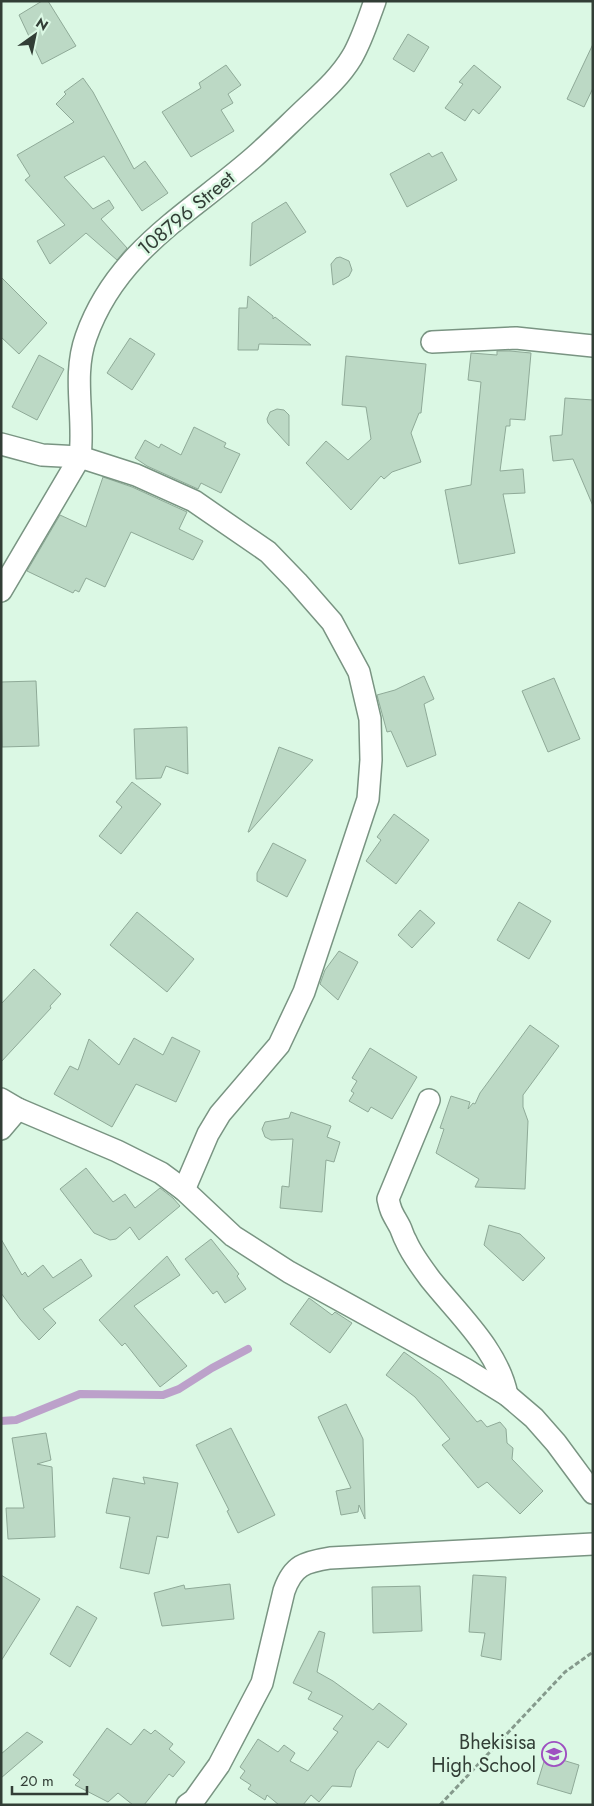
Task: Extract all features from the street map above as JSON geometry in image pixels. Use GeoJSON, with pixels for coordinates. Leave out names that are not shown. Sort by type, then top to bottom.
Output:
{"type":"FeatureCollection","features":[{"type":"Feature","properties":{"kind":"street","name":"108796 Street"},"geometry":{"type":"LineString","coordinates":[[1,591],[80,457],[82,444],[79,384],[80,358],[92,320],[108,292],[140,251],[176,218],[253,157],[337,78],[352,56],[365,29],[374,1]]}},
{"type":"Feature","properties":{"kind":"street"},"geometry":{"type":"LineString","coordinates":[[432,342],[516,338],[593,346]]}},
{"type":"Feature","properties":{"kind":"street"},"geometry":{"type":"LineString","coordinates":[[1,444],[42,455],[80,457],[136,475],[194,501],[268,552],[297,582],[332,622],[359,672],[370,719],[371,760],[368,799],[304,992],[279,1046],[220,1114],[208,1134],[184,1190]]}},
{"type":"Feature","properties":{"kind":"street"},"geometry":{"type":"LineString","coordinates":[[429,1100],[388,1199],[392,1214],[416,1259],[475,1334],[498,1367],[504,1378],[507,1395]]}},
{"type":"Feature","properties":{"kind":"street"},"geometry":{"type":"LineString","coordinates":[[1,1129],[9,1104],[117,1151],[161,1173],[184,1190],[233,1236],[289,1272],[465,1369],[507,1395],[534,1418],[556,1443],[593,1493]]}},
{"type":"Feature","properties":{"kind":"street"},"geometry":{"type":"LineString","coordinates":[[186,1805],[194,1800],[219,1765],[262,1683],[284,1591],[288,1580],[296,1569],[310,1561],[330,1558],[593,1544]]}},
{"type":"Feature","properties":{"kind":"path"},"geometry":{"type":"LineString","coordinates":[[440,1805],[565,1672],[593,1652]]}},
{"type":"Feature","properties":{"kind":"building"},"geometry":{"type":"Polygon","coordinates":[[[42,1],[48,1],[76,46],[42,64],[19,15],[42,1]]]}},
{"type":"Feature","properties":{"kind":"building"},"geometry":{"type":"Polygon","coordinates":[[[408,34],[429,47],[414,72],[393,59],[408,34]]]}},
{"type":"Feature","properties":{"kind":"building"},"geometry":{"type":"Polygon","coordinates":[[[593,44],[593,88],[584,107],[567,99],[593,44]]]}},
{"type":"Feature","properties":{"kind":"building"},"geometry":{"type":"Polygon","coordinates":[[[226,65],[241,85],[228,94],[233,103],[221,110],[234,131],[191,157],[162,112],[201,88],[199,83],[226,65]]]}},
{"type":"Feature","properties":{"kind":"building"},"geometry":{"type":"Polygon","coordinates":[[[474,65],[501,87],[479,114],[473,109],[465,121],[445,108],[463,84],[459,82],[474,65]]]}},
{"type":"Feature","properties":{"kind":"building"},"geometry":{"type":"Polygon","coordinates":[[[83,78],[93,92],[134,169],[145,161],[168,193],[142,211],[104,156],[64,177],[93,209],[109,200],[114,208],[101,219],[127,248],[117,260],[86,233],[50,264],[37,241],[65,225],[25,180],[30,176],[17,155],[74,122],[56,104],[66,94],[64,92],[83,78]]]}},
{"type":"Feature","properties":{"kind":"building"},"geometry":{"type":"Polygon","coordinates":[[[442,152],[457,180],[407,207],[390,174],[429,153],[432,157],[442,152]]]}},
{"type":"Feature","properties":{"kind":"building"},"geometry":{"type":"Polygon","coordinates":[[[286,202],[306,232],[250,266],[252,223],[286,202]]]}},
{"type":"Feature","properties":{"kind":"building"},"geometry":{"type":"Polygon","coordinates":[[[340,257],[349,261],[352,270],[349,276],[333,285],[331,264],[336,258],[340,257]]]}},
{"type":"Feature","properties":{"kind":"building"},"geometry":{"type":"Polygon","coordinates":[[[1,277],[47,323],[19,354],[1,337],[1,277]]]}},
{"type":"Feature","properties":{"kind":"building"},"geometry":{"type":"Polygon","coordinates":[[[248,296],[273,316],[273,319],[275,317],[311,345],[259,344],[258,350],[238,350],[239,308],[247,308],[248,296]]]}},
{"type":"Feature","properties":{"kind":"building"},"geometry":{"type":"Polygon","coordinates":[[[130,338],[155,354],[132,390],[107,373],[130,338]]]}},
{"type":"Feature","properties":{"kind":"building"},"geometry":{"type":"Polygon","coordinates":[[[497,351],[531,353],[525,420],[510,419],[510,426],[506,426],[500,471],[523,469],[525,493],[503,494],[515,553],[459,564],[445,490],[471,485],[481,382],[468,380],[471,353],[497,355],[497,351]]]}},
{"type":"Feature","properties":{"kind":"building"},"geometry":{"type":"Polygon","coordinates":[[[39,355],[64,369],[37,420],[12,407],[39,355]]]}},
{"type":"Feature","properties":{"kind":"building"},"geometry":{"type":"Polygon","coordinates":[[[346,356],[426,364],[421,413],[419,413],[411,433],[421,462],[392,472],[384,479],[381,476],[351,510],[306,463],[326,441],[348,460],[371,439],[366,407],[342,405],[346,356]]]}},
{"type":"Feature","properties":{"kind":"building"},"geometry":{"type":"Polygon","coordinates":[[[565,398],[593,400],[593,506],[573,459],[553,461],[550,436],[562,435],[565,398]]]}},
{"type":"Feature","properties":{"kind":"building"},"geometry":{"type":"Polygon","coordinates":[[[277,409],[284,410],[289,415],[289,446],[268,423],[267,419],[270,412],[277,409]]]}},
{"type":"Feature","properties":{"kind":"building"},"geometry":{"type":"Polygon","coordinates":[[[194,427],[226,443],[224,447],[240,454],[221,493],[201,483],[198,489],[147,466],[135,458],[145,440],[159,448],[161,444],[181,455],[194,427]]]}},
{"type":"Feature","properties":{"kind":"building"},"geometry":{"type":"Polygon","coordinates":[[[103,477],[132,487],[187,512],[179,529],[203,541],[193,560],[131,532],[105,587],[86,578],[79,592],[75,590],[73,593],[27,571],[60,515],[86,527],[103,477]]]}},
{"type":"Feature","properties":{"kind":"building"},"geometry":{"type":"Polygon","coordinates":[[[424,676],[434,699],[424,704],[436,755],[407,767],[391,731],[387,732],[377,695],[395,690],[424,676]]]}},
{"type":"Feature","properties":{"kind":"building"},"geometry":{"type":"Polygon","coordinates":[[[554,678],[580,739],[548,752],[522,691],[554,678]]]}},
{"type":"Feature","properties":{"kind":"building"},"geometry":{"type":"Polygon","coordinates":[[[36,681],[39,746],[2,747],[1,682],[36,681]]]}},
{"type":"Feature","properties":{"kind":"building"},"geometry":{"type":"Polygon","coordinates":[[[187,727],[188,774],[166,766],[161,778],[136,779],[134,729],[187,727]]]}},
{"type":"Feature","properties":{"kind":"building"},"geometry":{"type":"Polygon","coordinates":[[[279,747],[313,760],[248,832],[279,747]]]}},
{"type":"Feature","properties":{"kind":"building"},"geometry":{"type":"Polygon","coordinates":[[[132,782],[161,804],[121,854],[99,836],[122,807],[116,802],[132,782]]]}},
{"type":"Feature","properties":{"kind":"building"},"geometry":{"type":"Polygon","coordinates":[[[394,814],[429,840],[396,884],[366,861],[381,840],[377,837],[394,814]]]}},
{"type":"Feature","properties":{"kind":"building"},"geometry":{"type":"Polygon","coordinates":[[[273,843],[306,860],[287,897],[257,881],[257,873],[273,843]]]}},
{"type":"Feature","properties":{"kind":"building"},"geometry":{"type":"Polygon","coordinates":[[[519,902],[551,921],[529,959],[497,940],[519,902]]]}},
{"type":"Feature","properties":{"kind":"building"},"geometry":{"type":"Polygon","coordinates":[[[420,910],[435,923],[412,948],[398,935],[420,910]]]}},
{"type":"Feature","properties":{"kind":"building"},"geometry":{"type":"Polygon","coordinates":[[[137,912],[194,959],[167,992],[110,945],[137,912]]]}},
{"type":"Feature","properties":{"kind":"building"},"geometry":{"type":"Polygon","coordinates":[[[339,951],[358,962],[338,1000],[320,984],[325,970],[339,951]]]}},
{"type":"Feature","properties":{"kind":"building"},"geometry":{"type":"Polygon","coordinates":[[[34,969],[61,994],[50,1006],[51,1008],[1,1062],[1,1004],[34,969]]]}},
{"type":"Feature","properties":{"kind":"building"},"geometry":{"type":"Polygon","coordinates":[[[530,1025],[559,1046],[523,1095],[523,1107],[528,1121],[525,1189],[475,1187],[479,1179],[436,1153],[444,1129],[440,1128],[451,1096],[470,1102],[468,1109],[473,1103],[475,1104],[480,1093],[530,1025]]]}},
{"type":"Feature","properties":{"kind":"building"},"geometry":{"type":"Polygon","coordinates":[[[172,1037],[200,1051],[176,1102],[136,1084],[112,1127],[54,1094],[70,1066],[78,1070],[89,1039],[119,1065],[134,1038],[163,1055],[172,1037]]]}},
{"type":"Feature","properties":{"kind":"building"},"geometry":{"type":"Polygon","coordinates":[[[370,1048],[417,1077],[392,1119],[371,1107],[368,1112],[349,1101],[354,1093],[351,1091],[357,1081],[352,1078],[370,1048]]]}},
{"type":"Feature","properties":{"kind":"building"},"geometry":{"type":"Polygon","coordinates":[[[291,1112],[331,1126],[327,1137],[340,1142],[334,1162],[326,1160],[322,1212],[280,1208],[282,1186],[289,1187],[293,1139],[271,1140],[265,1137],[262,1129],[265,1122],[289,1118],[291,1112]]]}},
{"type":"Feature","properties":{"kind":"building"},"geometry":{"type":"Polygon","coordinates":[[[86,1168],[113,1202],[125,1194],[135,1208],[160,1188],[180,1206],[139,1240],[130,1227],[116,1239],[110,1240],[94,1233],[60,1189],[86,1168]]]}},
{"type":"Feature","properties":{"kind":"building"},"geometry":{"type":"Polygon","coordinates":[[[489,1225],[520,1234],[545,1258],[523,1281],[484,1245],[489,1225]]]}},
{"type":"Feature","properties":{"kind":"building"},"geometry":{"type":"Polygon","coordinates":[[[1,1239],[22,1275],[25,1272],[28,1277],[43,1265],[53,1278],[81,1259],[92,1276],[43,1309],[56,1323],[39,1340],[20,1319],[1,1293],[1,1239]]]}},
{"type":"Feature","properties":{"kind":"building"},"geometry":{"type":"Polygon","coordinates":[[[211,1239],[239,1274],[237,1276],[246,1289],[225,1303],[217,1291],[213,1294],[185,1259],[211,1239]]]}},
{"type":"Feature","properties":{"kind":"building"},"geometry":{"type":"Polygon","coordinates":[[[167,1256],[180,1275],[134,1306],[187,1366],[160,1387],[125,1343],[122,1346],[99,1320],[167,1256]]]}},
{"type":"Feature","properties":{"kind":"building"},"geometry":{"type":"Polygon","coordinates":[[[309,1298],[332,1315],[335,1312],[352,1323],[330,1353],[290,1324],[309,1298]]]}},
{"type":"Feature","properties":{"kind":"building"},"geometry":{"type":"Polygon","coordinates":[[[404,1352],[441,1379],[477,1422],[481,1420],[487,1427],[500,1422],[506,1429],[507,1443],[513,1448],[512,1459],[543,1491],[520,1514],[487,1482],[478,1488],[442,1445],[450,1439],[415,1397],[386,1375],[404,1352]]]}},
{"type":"Feature","properties":{"kind":"building"},"geometry":{"type":"Polygon","coordinates":[[[346,1404],[363,1439],[365,1519],[359,1505],[358,1512],[341,1515],[336,1491],[351,1488],[318,1417],[346,1404]]]}},
{"type":"Feature","properties":{"kind":"building"},"geometry":{"type":"Polygon","coordinates":[[[231,1428],[275,1515],[238,1533],[227,1511],[229,1510],[196,1445],[231,1428]]]}},
{"type":"Feature","properties":{"kind":"building"},"geometry":{"type":"Polygon","coordinates":[[[46,1433],[51,1460],[37,1464],[52,1467],[55,1537],[8,1539],[6,1508],[24,1508],[12,1438],[46,1433]]]}},
{"type":"Feature","properties":{"kind":"building"},"geometry":{"type":"Polygon","coordinates":[[[143,1477],[178,1483],[168,1538],[157,1536],[149,1574],[120,1568],[130,1517],[106,1513],[113,1478],[145,1484],[143,1477]]]}},
{"type":"Feature","properties":{"kind":"building"},"geometry":{"type":"Polygon","coordinates":[[[1,1575],[40,1599],[1,1661],[1,1575]]]}},
{"type":"Feature","properties":{"kind":"building"},"geometry":{"type":"Polygon","coordinates":[[[473,1575],[506,1577],[501,1660],[481,1656],[485,1633],[469,1632],[473,1575]]]}},
{"type":"Feature","properties":{"kind":"building"},"geometry":{"type":"Polygon","coordinates":[[[230,1584],[234,1619],[162,1626],[154,1593],[184,1585],[185,1589],[230,1584]]]}},
{"type":"Feature","properties":{"kind":"building"},"geometry":{"type":"Polygon","coordinates":[[[420,1586],[422,1631],[373,1633],[372,1587],[420,1586]]]}},
{"type":"Feature","properties":{"kind":"building"},"geometry":{"type":"Polygon","coordinates":[[[77,1606],[97,1618],[70,1667],[50,1654],[77,1606]]]}},
{"type":"Feature","properties":{"kind":"building"},"geometry":{"type":"Polygon","coordinates":[[[319,1631],[325,1633],[317,1672],[333,1681],[373,1710],[379,1703],[407,1724],[388,1748],[378,1741],[356,1770],[351,1787],[332,1786],[319,1802],[311,1795],[303,1805],[279,1805],[267,1795],[265,1800],[248,1789],[251,1785],[240,1778],[245,1771],[240,1767],[258,1739],[278,1752],[284,1745],[295,1753],[290,1761],[308,1771],[338,1732],[333,1729],[343,1716],[308,1699],[312,1692],[293,1683],[319,1631]]]}},
{"type":"Feature","properties":{"kind":"building"},"geometry":{"type":"Polygon","coordinates":[[[107,1728],[131,1745],[144,1729],[151,1734],[155,1730],[173,1744],[169,1749],[185,1762],[173,1777],[169,1774],[144,1805],[133,1805],[118,1793],[108,1802],[75,1785],[80,1780],[73,1775],[107,1728]]]}},
{"type":"Feature","properties":{"kind":"building"},"geometry":{"type":"Polygon","coordinates":[[[27,1732],[43,1742],[1,1778],[1,1754],[27,1732]]]}},
{"type":"Feature","properties":{"kind":"building"},"geometry":{"type":"Polygon","coordinates":[[[546,1755],[579,1765],[571,1794],[537,1784],[546,1755]]]}},
{"type":"Feature","properties":{"kind":"waterway"},"geometry":{"type":"LineString","coordinates":[[1,1421],[16,1420],[80,1394],[163,1395],[179,1389],[212,1368],[248,1349]]}},
{"type":"Feature","properties":{"kind":"place","name":"Bhekisisa High School"},"geometry":{"type":"Point","coordinates":[554,1754]}}]}
